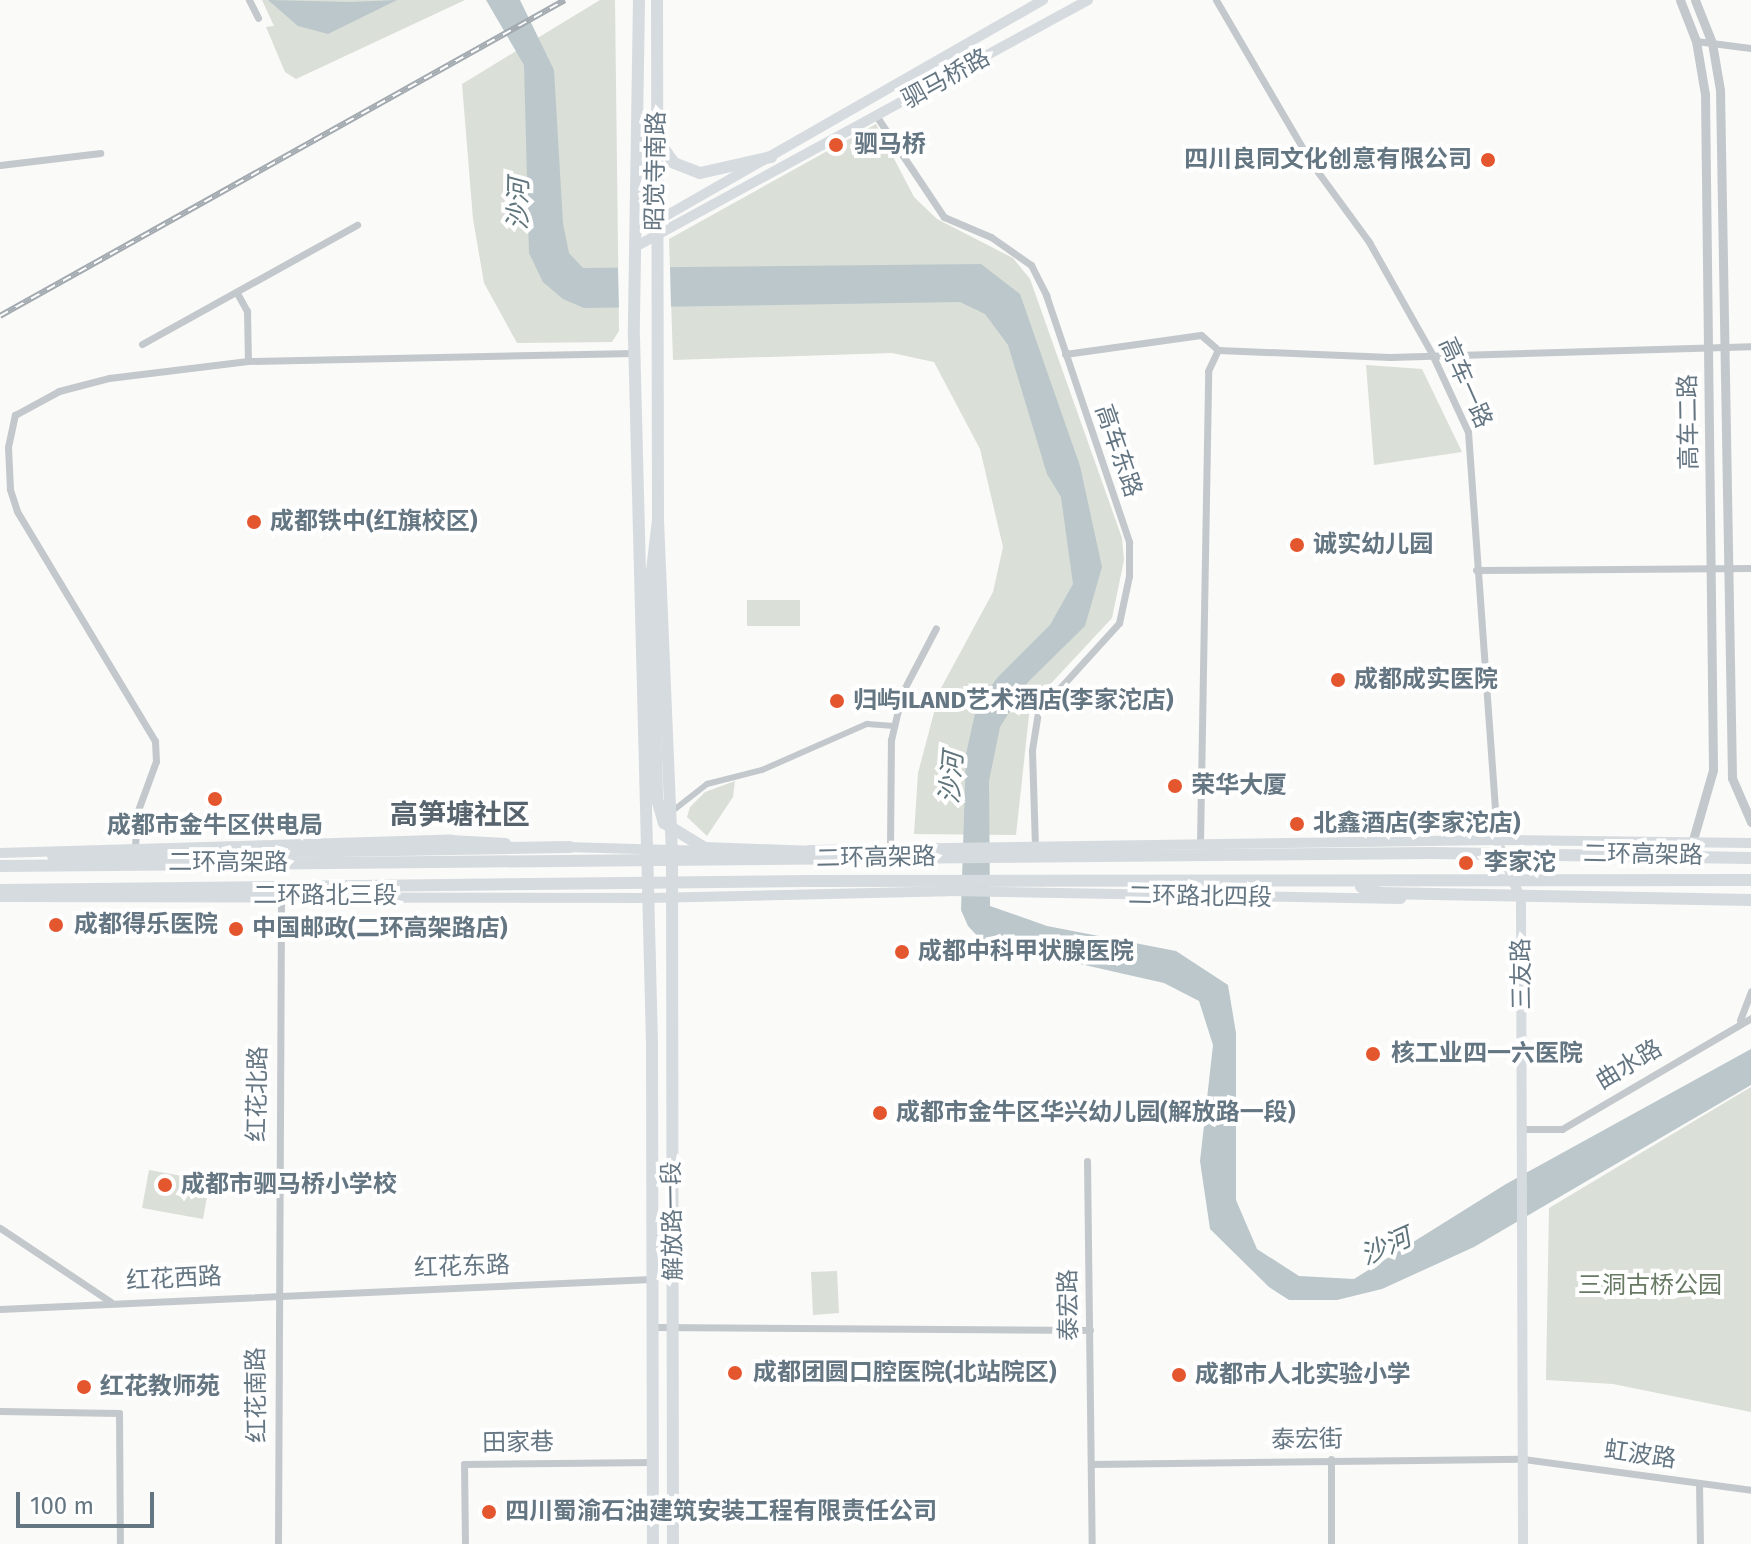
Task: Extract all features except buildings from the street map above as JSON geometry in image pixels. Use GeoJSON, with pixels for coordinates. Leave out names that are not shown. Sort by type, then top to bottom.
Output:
{"type":"FeatureCollection","features":[{"type":"Feature","properties":{"kind":"main road","name":"昭觉寺南路"},"geometry":{"type":"LineString","coordinates":[[634,353],[639,0]]}},
{"type":"Feature","properties":{"kind":"main road","name":"昭觉寺南路"},"geometry":{"type":"LineString","coordinates":[[657,0],[657,221],[654,256],[658,520]]}},
{"type":"Feature","properties":{"kind":"main road","name":"驷马桥路"},"geometry":{"type":"LineString","coordinates":[[635,228],[657,221],[1043,0]]}},
{"type":"Feature","properties":{"kind":"main road","name":"驷马桥路"},"geometry":{"type":"LineString","coordinates":[[635,247],[656,239],[1088,0]]}},
{"type":"Feature","properties":{"kind":"main road"},"geometry":{"type":"LineString","coordinates":[[657,139],[687,172],[723,170],[771,157]]}},
{"type":"Feature","properties":{"kind":"main road","name":"解放路一段"},"geometry":{"type":"LineString","coordinates":[[634,353],[649,851],[653,1544]]}},
{"type":"Feature","properties":{"kind":"main road"},"geometry":{"type":"LineString","coordinates":[[658,520],[651,579],[657,799],[664,823],[705,848],[788,848],[862,858]]}},
{"type":"Feature","properties":{"kind":"main road","name":"解放路一段"},"geometry":{"type":"LineString","coordinates":[[658,520],[672,851],[673,1544]]}},
{"type":"Feature","properties":{"kind":"main road"},"geometry":{"type":"LineString","coordinates":[[0,856],[135,848],[451,840],[649,851],[1497,840],[1751,843]]}},
{"type":"Feature","properties":{"kind":"main road","name":"三友路"},"geometry":{"type":"LineString","coordinates":[[1497,840],[1521,900],[1523,1459]]}},
{"type":"Feature","properties":{"kind":"main road"},"geometry":{"type":"LineString","coordinates":[[0,856],[570,847]]}},
{"type":"Feature","properties":{"kind":"main road"},"geometry":{"type":"LineString","coordinates":[[1432,853],[1462,847],[1751,851]]}},
{"type":"Feature","properties":{"kind":"main road","name":"二环高架路"},"geometry":{"type":"LineString","coordinates":[[0,866],[1432,853],[1751,858]]}},
{"type":"Feature","properties":{"kind":"main road","name":"二环高架路"},"geometry":{"type":"LineString","coordinates":[[0,890],[790,881],[1347,883],[1751,880]]}},
{"type":"Feature","properties":{"kind":"main road"},"geometry":{"type":"LineString","coordinates":[[1347,883],[1381,893],[1751,902]]}},
{"type":"Feature","properties":{"kind":"main road","name":"二环路北四段"},"geometry":{"type":"LineString","coordinates":[[649,898],[948,891],[1751,902]]}},
{"type":"Feature","properties":{"kind":"main road","name":"二环路北三段"},"geometry":{"type":"LineString","coordinates":[[0,897],[649,898]]}},
{"type":"Feature","properties":{"kind":"main road"},"geometry":{"type":"LineString","coordinates":[[1523,1459],[1523,1544]]}},
{"type":"Feature","properties":{"kind":"street"},"geometry":{"type":"LineString","coordinates":[[249,0],[258,18]]}},
{"type":"Feature","properties":{"kind":"street","name":"高车一路"},"geometry":{"type":"LineString","coordinates":[[1216,0],[1312,164],[1369,242],[1432,354],[1468,432],[1474,458],[1476,570],[1497,840]]}},
{"type":"Feature","properties":{"kind":"street","name":"高车二路"},"geometry":{"type":"LineString","coordinates":[[1680,0],[1696,41],[1705,94],[1712,568],[1713,770],[1692,843]]}},
{"type":"Feature","properties":{"kind":"street","name":"高车二路"},"geometry":{"type":"LineString","coordinates":[[1695,0],[1712,43],[1720,90],[1731,567],[1732,778],[1751,822]]}},
{"type":"Feature","properties":{"kind":"street"},"geometry":{"type":"LineString","coordinates":[[1696,41],[1751,48]]}},
{"type":"Feature","properties":{"kind":"street","name":"高车东路"},"geometry":{"type":"LineString","coordinates":[[877,117],[944,217],[991,237],[1031,265],[1129,542],[1129,576],[1119,623],[1038,712],[1032,751],[1035,845]]}},
{"type":"Feature","properties":{"kind":"street"},"geometry":{"type":"LineString","coordinates":[[0,165],[100,153]]}},
{"type":"Feature","properties":{"kind":"street"},"geometry":{"type":"LineString","coordinates":[[142,344],[357,225]]}},
{"type":"Feature","properties":{"kind":"street"},"geometry":{"type":"LineString","coordinates":[[237,293],[247,311],[248,361]]}},
{"type":"Feature","properties":{"kind":"street"},"geometry":{"type":"LineString","coordinates":[[1065,354],[1201,335],[1218,350],[1432,354],[1751,346]]}},
{"type":"Feature","properties":{"kind":"street"},"geometry":{"type":"LineString","coordinates":[[1200,843],[1208,371],[1218,350]]}},
{"type":"Feature","properties":{"kind":"street"},"geometry":{"type":"LineString","coordinates":[[135,848],[137,813],[156,761],[155,741],[17,511],[10,489],[11,425],[15,415],[59,391],[109,378],[248,361],[634,353]]}},
{"type":"Feature","properties":{"kind":"street"},"geometry":{"type":"LineString","coordinates":[[1476,570],[1751,568]]}},
{"type":"Feature","properties":{"kind":"street"},"geometry":{"type":"LineString","coordinates":[[890,849],[894,726],[902,693],[936,628]]}},
{"type":"Feature","properties":{"kind":"street"},"geometry":{"type":"LineString","coordinates":[[670,813],[707,784],[762,770],[867,724],[894,726]]}},
{"type":"Feature","properties":{"kind":"street","name":"红花北路"},"geometry":{"type":"LineString","coordinates":[[276,1294],[281,896]]}},
{"type":"Feature","properties":{"kind":"street"},"geometry":{"type":"LineString","coordinates":[[1740,1020],[1751,991]]}},
{"type":"Feature","properties":{"kind":"street","name":"曲水路"},"geometry":{"type":"LineString","coordinates":[[1523,1129],[1562,1129],[1740,1020],[1751,1018]]}},
{"type":"Feature","properties":{"kind":"street","name":"泰宏路"},"geometry":{"type":"LineString","coordinates":[[1087,1161],[1092,1544]]}},
{"type":"Feature","properties":{"kind":"street","name":"红花西路"},"geometry":{"type":"LineString","coordinates":[[0,1228],[112,1302],[276,1294]]}},
{"type":"Feature","properties":{"kind":"street","name":"红花东路"},"geometry":{"type":"LineString","coordinates":[[276,1294],[651,1279]]}},
{"type":"Feature","properties":{"kind":"street","name":"红花南路"},"geometry":{"type":"LineString","coordinates":[[276,1294],[278,1544]]}},
{"type":"Feature","properties":{"kind":"street"},"geometry":{"type":"LineString","coordinates":[[0,1309],[112,1302]]}},
{"type":"Feature","properties":{"kind":"street"},"geometry":{"type":"LineString","coordinates":[[652,1327],[1090,1330]]}},
{"type":"Feature","properties":{"kind":"street"},"geometry":{"type":"LineString","coordinates":[[0,1411],[119,1413],[120,1544]]}},
{"type":"Feature","properties":{"kind":"street"},"geometry":{"type":"LineString","coordinates":[[1331,1459],[1331,1544]]}},
{"type":"Feature","properties":{"kind":"street","name":"泰宏街"},"geometry":{"type":"LineString","coordinates":[[1091,1464],[1523,1459]]}},
{"type":"Feature","properties":{"kind":"street","name":"虹波路"},"geometry":{"type":"LineString","coordinates":[[1523,1459],[1751,1490]]}},
{"type":"Feature","properties":{"kind":"street","name":"田家巷"},"geometry":{"type":"LineString","coordinates":[[465,1544],[464,1464],[652,1462]]}},
{"type":"Feature","properties":{"kind":"street"},"geometry":{"type":"LineString","coordinates":[[1699,1483],[1700,1544]]}},
{"type":"Feature","properties":{"kind":"green space"},"geometry":{"type":"Polygon","coordinates":[[[262,0],[465,0],[296,79],[285,72],[266,27],[274,26],[262,0]]]}},
{"type":"Feature","properties":{"kind":"green space"},"geometry":{"type":"Polygon","coordinates":[[[600,0],[615,0],[619,331],[612,342],[517,343],[484,283],[473,219],[462,84],[600,0]]]}},
{"type":"Feature","properties":{"kind":"green space"},"geometry":{"type":"Polygon","coordinates":[[[876,124],[914,197],[937,219],[1013,258],[1030,279],[1122,538],[1124,560],[1112,618],[1030,706],[1016,835],[914,834],[918,773],[940,690],[993,592],[1003,547],[980,449],[934,362],[892,353],[673,360],[669,239],[876,124]]]}},
{"type":"Feature","properties":{"kind":"green space"},"geometry":{"type":"Polygon","coordinates":[[[1366,365],[1422,369],[1462,452],[1374,465],[1366,365]]]}},
{"type":"Feature","properties":{"kind":"green space"},"geometry":{"type":"Polygon","coordinates":[[[747,600],[800,600],[800,626],[747,626],[747,600]]]}},
{"type":"Feature","properties":{"kind":"green space"},"geometry":{"type":"Polygon","coordinates":[[[735,781],[733,797],[707,836],[687,817],[690,807],[705,792],[735,781]]]}},
{"type":"Feature","properties":{"kind":"green space","name":"三洞古桥公园"},"geometry":{"type":"Polygon","coordinates":[[[1751,1087],[1751,1412],[1613,1384],[1546,1380],[1549,1208],[1751,1087]]]}},
{"type":"Feature","properties":{"kind":"green space"},"geometry":{"type":"Polygon","coordinates":[[[149,1170],[210,1181],[203,1219],[142,1208],[149,1170]]]}},
{"type":"Feature","properties":{"kind":"green space"},"geometry":{"type":"Polygon","coordinates":[[[837,1271],[839,1313],[813,1315],[811,1272],[837,1271]]]}},
{"type":"Feature","properties":{"kind":"shaded area"},"geometry":{"type":"Polygon","coordinates":[[[268,0],[397,0],[328,34],[298,26],[268,0]]]}},
{"type":"Feature","properties":{"kind":"shaded area"},"geometry":{"type":"Polygon","coordinates":[[[486,0],[520,0],[554,70],[563,224],[569,253],[583,268],[981,264],[1020,294],[1080,466],[1102,567],[1085,626],[1028,682],[1000,727],[989,781],[990,906],[1047,926],[1176,951],[1228,985],[1236,1033],[1236,1200],[1257,1249],[1299,1276],[1354,1279],[1506,1184],[1751,1049],[1751,1085],[1474,1247],[1382,1289],[1337,1300],[1289,1300],[1269,1287],[1210,1229],[1200,1161],[1213,1045],[1199,1001],[1164,983],[983,942],[968,926],[961,910],[966,754],[976,709],[997,678],[1050,625],[1073,584],[1061,497],[1047,474],[1008,345],[985,314],[960,302],[584,308],[563,299],[543,282],[529,253],[524,65],[486,0]]]}},
{"type":"Feature","properties":{"kind":"pier"},"geometry":{"type":"Polygon","coordinates":[[[670,266],[671,309],[619,310],[618,267],[670,266]]]}},
{"type":"Feature","properties":{"kind":"railway"},"geometry":{"type":"LineString","coordinates":[[0,316],[565,0]]}},
{"type":"Feature","properties":{"kind":"place","name":"驷马桥"},"geometry":{"type":"Point","coordinates":[836,145]}},
{"type":"Feature","properties":{"kind":"place","name":"四川良同文化创意有限公司"},"geometry":{"type":"Point","coordinates":[1488,160]}},
{"type":"Feature","properties":{"kind":"place","name":"成都铁中(红旗校区)"},"geometry":{"type":"Point","coordinates":[254,522]}},
{"type":"Feature","properties":{"kind":"place","name":"诚实幼儿园"},"geometry":{"type":"Point","coordinates":[1297,545]}},
{"type":"Feature","properties":{"kind":"place","name":"成都成实医院"},"geometry":{"type":"Point","coordinates":[1338,680]}},
{"type":"Feature","properties":{"kind":"place","name":"归屿ILAND艺术酒店(李家沱店)"},"geometry":{"type":"Point","coordinates":[837,701]}},
{"type":"Feature","properties":{"kind":"place","name":"荣华大厦"},"geometry":{"type":"Point","coordinates":[1175,786]}},
{"type":"Feature","properties":{"kind":"place","name":"成都市金牛区供电局"},"geometry":{"type":"Point","coordinates":[215,799]}},
{"type":"Feature","properties":{"kind":"place","name":"北鑫酒店(李家沱店)"},"geometry":{"type":"Point","coordinates":[1297,824]}},
{"type":"Feature","properties":{"kind":"place","name":"李家沱"},"geometry":{"type":"Point","coordinates":[1466,863]}},
{"type":"Feature","properties":{"kind":"place","name":"成都得乐医院"},"geometry":{"type":"Point","coordinates":[56,925]}},
{"type":"Feature","properties":{"kind":"place","name":"中国邮政(二环高架路店)"},"geometry":{"type":"Point","coordinates":[236,929]}},
{"type":"Feature","properties":{"kind":"place","name":"成都中科甲状腺医院"},"geometry":{"type":"Point","coordinates":[902,952]}},
{"type":"Feature","properties":{"kind":"place","name":"核工业四一六医院"},"geometry":{"type":"Point","coordinates":[1373,1054]}},
{"type":"Feature","properties":{"kind":"place","name":"成都市金牛区华兴幼儿园(解放路一段)"},"geometry":{"type":"Point","coordinates":[880,1113]}},
{"type":"Feature","properties":{"kind":"place","name":"成都市驷马桥小学校"},"geometry":{"type":"Point","coordinates":[165,1185]}},
{"type":"Feature","properties":{"kind":"place","name":"成都团圆口腔医院(北站院区)"},"geometry":{"type":"Point","coordinates":[735,1373]}},
{"type":"Feature","properties":{"kind":"place","name":"成都市人北实验小学"},"geometry":{"type":"Point","coordinates":[1179,1375]}},
{"type":"Feature","properties":{"kind":"place","name":"红花教师苑"},"geometry":{"type":"Point","coordinates":[84,1387]}},
{"type":"Feature","properties":{"kind":"place","name":"四川蜀渝石油建筑安装工程有限责任公司"},"geometry":{"type":"Point","coordinates":[489,1512]}},
{"type":"Feature","properties":{"kind":"district","name":"高笋塘社区"},"geometry":{"type":"Point","coordinates":[460,815]}},
{"type":"Feature","properties":{"kind":"water label","name":"沙河"},"geometry":{"type":"Point","coordinates":[519,204]}},
{"type":"Feature","properties":{"kind":"water label","name":"沙河"},"geometry":{"type":"Point","coordinates":[952,778]}},
{"type":"Feature","properties":{"kind":"water label","name":"沙河"},"geometry":{"type":"Point","coordinates":[1386,1247]}}]}
